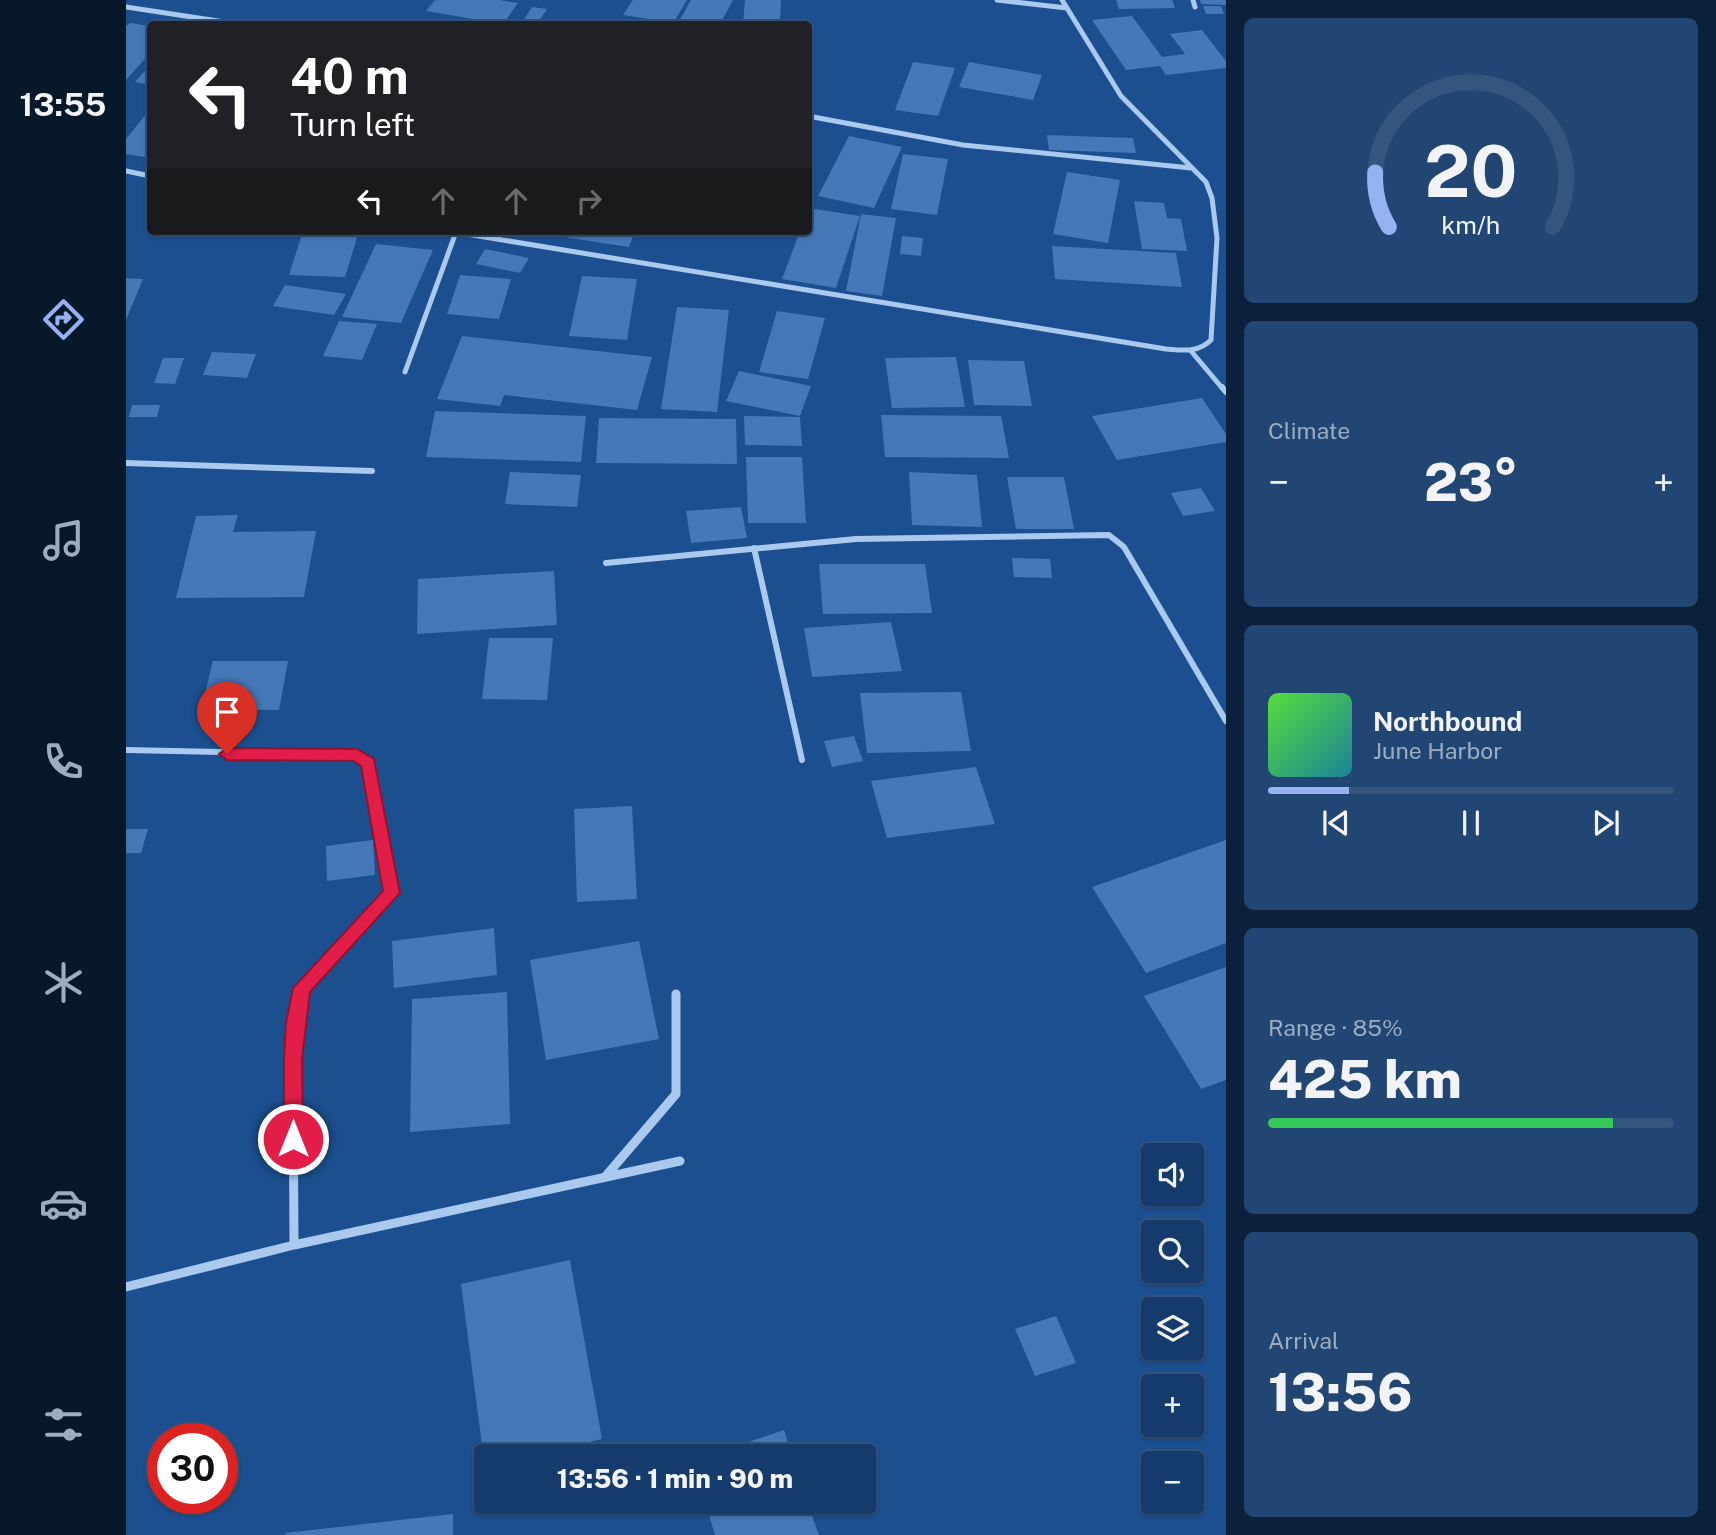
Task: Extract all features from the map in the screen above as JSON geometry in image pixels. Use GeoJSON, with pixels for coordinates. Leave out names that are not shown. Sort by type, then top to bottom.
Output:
{"type":"FeatureCollection","features":[{"type":"Feature","properties":{"kind":"street"},"geometry":{"type":"LineString","coordinates":[[997,0],[1067,8]]}},
{"type":"Feature","properties":{"kind":"street"},"geometry":{"type":"LineString","coordinates":[[474,235],[1152,347],[1191,351],[1205,348],[1211,340],[1219,241],[1212,192],[1121,96],[1062,0]]}},
{"type":"Feature","properties":{"kind":"street"},"geometry":{"type":"LineString","coordinates":[[1193,0],[1195,8]]}},
{"type":"Feature","properties":{"kind":"street"},"geometry":{"type":"LineString","coordinates":[[126,7],[218,21]]}},
{"type":"Feature","properties":{"kind":"street"},"geometry":{"type":"LineString","coordinates":[[812,117],[963,145],[1192,168]]}},
{"type":"Feature","properties":{"kind":"street"},"geometry":{"type":"LineString","coordinates":[[126,171],[147,175]]}},
{"type":"Feature","properties":{"kind":"street"},"geometry":{"type":"LineString","coordinates":[[405,372],[455,235]]}},
{"type":"Feature","properties":{"kind":"street"},"geometry":{"type":"LineString","coordinates":[[1191,351],[1226,391]]}},
{"type":"Feature","properties":{"kind":"street"},"geometry":{"type":"LineString","coordinates":[[126,463],[372,471]]}},
{"type":"Feature","properties":{"kind":"street"},"geometry":{"type":"LineString","coordinates":[[606,563],[856,539],[1109,535],[1125,547],[1226,721]]}},
{"type":"Feature","properties":{"kind":"street"},"geometry":{"type":"LineString","coordinates":[[754,548],[802,760]]}},
{"type":"Feature","properties":{"kind":"street"},"geometry":{"type":"LineString","coordinates":[[126,750],[357,755],[369,763],[392,893],[302,988],[295,1023],[293,1059],[294,1245]]}},
{"type":"Feature","properties":{"kind":"street"},"geometry":{"type":"LineString","coordinates":[[605,1177],[676,1094],[676,994]]}},
{"type":"Feature","properties":{"kind":"street"},"geometry":{"type":"LineString","coordinates":[[126,1287],[294,1245],[680,1161]]}},
{"type":"Feature","properties":{"kind":"building"},"geometry":{"type":"Polygon","coordinates":[[[435,0],[499,0],[518,3],[505,21],[485,21],[426,11],[435,0]]]}},
{"type":"Feature","properties":{"kind":"building"},"geometry":{"type":"Polygon","coordinates":[[[633,0],[687,0],[674,21],[623,15],[633,0]]]}},
{"type":"Feature","properties":{"kind":"building"},"geometry":{"type":"Polygon","coordinates":[[[691,0],[733,0],[722,21],[679,21],[691,0]]]}},
{"type":"Feature","properties":{"kind":"building"},"geometry":{"type":"Polygon","coordinates":[[[745,0],[781,0],[780,21],[743,21],[745,0]]]}},
{"type":"Feature","properties":{"kind":"building"},"geometry":{"type":"Polygon","coordinates":[[[1116,0],[1172,0],[1175,8],[1119,9],[1116,0]]]}},
{"type":"Feature","properties":{"kind":"building"},"geometry":{"type":"Polygon","coordinates":[[[1200,0],[1226,0],[1226,5],[1201,4],[1200,0]]]}},
{"type":"Feature","properties":{"kind":"building"},"geometry":{"type":"Polygon","coordinates":[[[1203,6],[1221,6],[1224,14],[1206,14],[1203,6]]]}},
{"type":"Feature","properties":{"kind":"building"},"geometry":{"type":"Polygon","coordinates":[[[532,7],[547,9],[539,21],[523,21],[532,7]]]}},
{"type":"Feature","properties":{"kind":"building"},"geometry":{"type":"Polygon","coordinates":[[[1132,16],[1162,57],[1185,54],[1170,34],[1202,30],[1226,61],[1226,68],[1166,75],[1160,66],[1126,70],[1092,20],[1132,16]]]}},
{"type":"Feature","properties":{"kind":"building"},"geometry":{"type":"Polygon","coordinates":[[[130,23],[147,26],[147,56],[126,80],[126,26],[130,23]]]}},
{"type":"Feature","properties":{"kind":"building"},"geometry":{"type":"Polygon","coordinates":[[[913,62],[955,68],[938,116],[895,110],[913,62]]]}},
{"type":"Feature","properties":{"kind":"building"},"geometry":{"type":"Polygon","coordinates":[[[969,62],[1042,75],[1033,100],[959,87],[969,62]]]}},
{"type":"Feature","properties":{"kind":"building"},"geometry":{"type":"Polygon","coordinates":[[[147,68],[147,84],[135,82],[147,68]]]}},
{"type":"Feature","properties":{"kind":"building"},"geometry":{"type":"Polygon","coordinates":[[[147,113],[147,158],[126,154],[126,139],[147,113]]]}},
{"type":"Feature","properties":{"kind":"building"},"geometry":{"type":"Polygon","coordinates":[[[1047,135],[1133,138],[1136,153],[1049,150],[1047,135]]]}},
{"type":"Feature","properties":{"kind":"building"},"geometry":{"type":"Polygon","coordinates":[[[849,136],[902,147],[874,208],[818,196],[849,136]]]}},
{"type":"Feature","properties":{"kind":"building"},"geometry":{"type":"Polygon","coordinates":[[[903,154],[948,159],[937,215],[891,209],[903,154]]]}},
{"type":"Feature","properties":{"kind":"building"},"geometry":{"type":"Polygon","coordinates":[[[1067,172],[1120,180],[1108,243],[1053,234],[1067,172]]]}},
{"type":"Feature","properties":{"kind":"building"},"geometry":{"type":"Polygon","coordinates":[[[1134,201],[1164,203],[1167,218],[1181,219],[1187,251],[1142,249],[1134,201]]]}},
{"type":"Feature","properties":{"kind":"building"},"geometry":{"type":"Polygon","coordinates":[[[812,209],[860,216],[836,288],[782,279],[798,235],[812,235],[812,209]]]}},
{"type":"Feature","properties":{"kind":"building"},"geometry":{"type":"Polygon","coordinates":[[[861,214],[896,218],[882,296],[846,291],[861,214]]]}},
{"type":"Feature","properties":{"kind":"building"},"geometry":{"type":"Polygon","coordinates":[[[302,235],[358,235],[345,277],[289,275],[302,235]]]}},
{"type":"Feature","properties":{"kind":"building"},"geometry":{"type":"Polygon","coordinates":[[[557,235],[634,235],[629,247],[557,235]]]}},
{"type":"Feature","properties":{"kind":"building"},"geometry":{"type":"Polygon","coordinates":[[[902,236],[923,238],[921,256],[900,254],[902,236]]]}},
{"type":"Feature","properties":{"kind":"building"},"geometry":{"type":"Polygon","coordinates":[[[376,244],[433,250],[401,323],[342,317],[376,244]]]}},
{"type":"Feature","properties":{"kind":"building"},"geometry":{"type":"Polygon","coordinates":[[[1052,246],[1176,253],[1182,287],[1055,279],[1052,246]]]}},
{"type":"Feature","properties":{"kind":"building"},"geometry":{"type":"Polygon","coordinates":[[[485,249],[529,258],[520,273],[476,264],[485,249]]]}},
{"type":"Feature","properties":{"kind":"building"},"geometry":{"type":"Polygon","coordinates":[[[460,275],[511,279],[499,319],[447,314],[460,275]]]}},
{"type":"Feature","properties":{"kind":"building"},"geometry":{"type":"Polygon","coordinates":[[[582,276],[637,279],[627,340],[569,336],[582,276]]]}},
{"type":"Feature","properties":{"kind":"building"},"geometry":{"type":"Polygon","coordinates":[[[126,278],[143,279],[126,320],[126,278]]]}},
{"type":"Feature","properties":{"kind":"building"},"geometry":{"type":"Polygon","coordinates":[[[285,285],[346,294],[334,315],[273,306],[285,285]]]}},
{"type":"Feature","properties":{"kind":"building"},"geometry":{"type":"Polygon","coordinates":[[[677,307],[729,310],[717,412],[661,409],[677,307]]]}},
{"type":"Feature","properties":{"kind":"building"},"geometry":{"type":"Polygon","coordinates":[[[777,311],[825,318],[808,379],[759,372],[777,311]]]}},
{"type":"Feature","properties":{"kind":"building"},"geometry":{"type":"Polygon","coordinates":[[[339,321],[377,324],[362,360],[323,356],[339,321]]]}},
{"type":"Feature","properties":{"kind":"building"},"geometry":{"type":"Polygon","coordinates":[[[462,336],[652,357],[637,410],[504,395],[500,406],[437,399],[462,336]]]}},
{"type":"Feature","properties":{"kind":"building"},"geometry":{"type":"Polygon","coordinates":[[[212,352],[256,354],[247,378],[203,375],[212,352]]]}},
{"type":"Feature","properties":{"kind":"building"},"geometry":{"type":"Polygon","coordinates":[[[956,357],[965,407],[892,408],[885,358],[956,357]]]}},
{"type":"Feature","properties":{"kind":"building"},"geometry":{"type":"Polygon","coordinates":[[[163,358],[184,358],[175,384],[154,383],[163,358]]]}},
{"type":"Feature","properties":{"kind":"building"},"geometry":{"type":"Polygon","coordinates":[[[968,360],[1024,361],[1032,406],[974,405],[968,360]]]}},
{"type":"Feature","properties":{"kind":"building"},"geometry":{"type":"Polygon","coordinates":[[[739,371],[811,386],[800,416],[726,401],[739,371]]]}},
{"type":"Feature","properties":{"kind":"building"},"geometry":{"type":"Polygon","coordinates":[[[1202,398],[1226,434],[1226,442],[1117,460],[1092,416],[1202,398]]]}},
{"type":"Feature","properties":{"kind":"building"},"geometry":{"type":"Polygon","coordinates":[[[132,405],[160,405],[157,417],[129,417],[132,405]]]}},
{"type":"Feature","properties":{"kind":"building"},"geometry":{"type":"Polygon","coordinates":[[[435,411],[586,416],[581,462],[426,457],[435,411]]]}},
{"type":"Feature","properties":{"kind":"building"},"geometry":{"type":"Polygon","coordinates":[[[881,415],[1001,416],[1009,458],[885,457],[881,415]]]}},
{"type":"Feature","properties":{"kind":"building"},"geometry":{"type":"Polygon","coordinates":[[[744,416],[800,417],[802,446],[745,445],[744,416]]]}},
{"type":"Feature","properties":{"kind":"building"},"geometry":{"type":"Polygon","coordinates":[[[599,418],[736,419],[737,464],[596,463],[599,418]]]}},
{"type":"Feature","properties":{"kind":"building"},"geometry":{"type":"Polygon","coordinates":[[[746,457],[802,457],[806,523],[748,523],[746,457]]]}},
{"type":"Feature","properties":{"kind":"building"},"geometry":{"type":"Polygon","coordinates":[[[510,472],[581,475],[577,507],[505,504],[510,472]]]}},
{"type":"Feature","properties":{"kind":"building"},"geometry":{"type":"Polygon","coordinates":[[[909,472],[977,475],[982,527],[912,525],[909,472]]]}},
{"type":"Feature","properties":{"kind":"building"},"geometry":{"type":"Polygon","coordinates":[[[1007,477],[1064,477],[1074,529],[1016,529],[1007,477]]]}},
{"type":"Feature","properties":{"kind":"building"},"geometry":{"type":"Polygon","coordinates":[[[1201,488],[1215,511],[1183,516],[1171,493],[1201,488]]]}},
{"type":"Feature","properties":{"kind":"building"},"geometry":{"type":"Polygon","coordinates":[[[741,507],[747,538],[691,543],[686,511],[741,507]]]}},
{"type":"Feature","properties":{"kind":"building"},"geometry":{"type":"Polygon","coordinates":[[[238,515],[233,532],[316,531],[304,597],[176,598],[196,516],[238,515]]]}},
{"type":"Feature","properties":{"kind":"building"},"geometry":{"type":"Polygon","coordinates":[[[1012,558],[1050,559],[1052,578],[1014,577],[1012,558]]]}},
{"type":"Feature","properties":{"kind":"building"},"geometry":{"type":"Polygon","coordinates":[[[819,564],[925,564],[932,613],[823,614],[819,564]]]}},
{"type":"Feature","properties":{"kind":"building"},"geometry":{"type":"Polygon","coordinates":[[[554,571],[557,625],[417,634],[418,579],[554,571]]]}},
{"type":"Feature","properties":{"kind":"building"},"geometry":{"type":"Polygon","coordinates":[[[891,622],[902,671],[812,677],[804,628],[891,622]]]}},
{"type":"Feature","properties":{"kind":"building"},"geometry":{"type":"Polygon","coordinates":[[[489,638],[553,638],[547,700],[482,699],[489,638]]]}},
{"type":"Feature","properties":{"kind":"building"},"geometry":{"type":"Polygon","coordinates":[[[213,661],[288,661],[279,710],[201,709],[213,661]]]}},
{"type":"Feature","properties":{"kind":"building"},"geometry":{"type":"Polygon","coordinates":[[[961,692],[971,751],[867,753],[860,693],[961,692]]]}},
{"type":"Feature","properties":{"kind":"building"},"geometry":{"type":"Polygon","coordinates":[[[854,736],[863,761],[832,767],[824,741],[854,736]]]}},
{"type":"Feature","properties":{"kind":"building"},"geometry":{"type":"Polygon","coordinates":[[[976,767],[995,824],[887,838],[871,781],[976,767]]]}},
{"type":"Feature","properties":{"kind":"building"},"geometry":{"type":"Polygon","coordinates":[[[632,806],[637,899],[577,902],[574,809],[632,806]]]}},
{"type":"Feature","properties":{"kind":"building"},"geometry":{"type":"Polygon","coordinates":[[[126,829],[148,829],[141,853],[126,853],[126,829]]]}},
{"type":"Feature","properties":{"kind":"building"},"geometry":{"type":"Polygon","coordinates":[[[373,840],[375,875],[327,881],[326,846],[373,840]]]}},
{"type":"Feature","properties":{"kind":"building"},"geometry":{"type":"Polygon","coordinates":[[[1226,840],[1226,943],[1146,973],[1092,887],[1226,840]]]}},
{"type":"Feature","properties":{"kind":"building"},"geometry":{"type":"Polygon","coordinates":[[[494,928],[497,975],[394,988],[392,941],[494,928]]]}},
{"type":"Feature","properties":{"kind":"building"},"geometry":{"type":"Polygon","coordinates":[[[639,941],[659,1039],[546,1060],[530,960],[639,941]]]}},
{"type":"Feature","properties":{"kind":"building"},"geometry":{"type":"Polygon","coordinates":[[[1226,967],[1226,1080],[1201,1089],[1144,996],[1226,967]]]}},
{"type":"Feature","properties":{"kind":"building"},"geometry":{"type":"Polygon","coordinates":[[[507,992],[510,1124],[410,1132],[412,999],[507,992]]]}},
{"type":"Feature","properties":{"kind":"building"},"geometry":{"type":"Polygon","coordinates":[[[570,1260],[602,1439],[581,1444],[482,1444],[461,1284],[570,1260]]]}},
{"type":"Feature","properties":{"kind":"building"},"geometry":{"type":"Polygon","coordinates":[[[1056,1316],[1076,1363],[1035,1376],[1015,1329],[1056,1316]]]}},
{"type":"Feature","properties":{"kind":"building"},"geometry":{"type":"Polygon","coordinates":[[[784,1430],[788,1444],[743,1444],[784,1430]]]}},
{"type":"Feature","properties":{"kind":"building"},"geometry":{"type":"Polygon","coordinates":[[[453,1514],[453,1535],[285,1533],[453,1514]]]}},
{"type":"Feature","properties":{"kind":"building"},"geometry":{"type":"Polygon","coordinates":[[[709,1514],[811,1514],[819,1535],[715,1535],[709,1514]]]}},
{"type":"Feature","properties":{"kind":"route"},"geometry":{"type":"LineString","coordinates":[[227,754],[357,755],[369,763],[372,776],[392,893],[302,988],[295,1023],[293,1139]]}}]}
